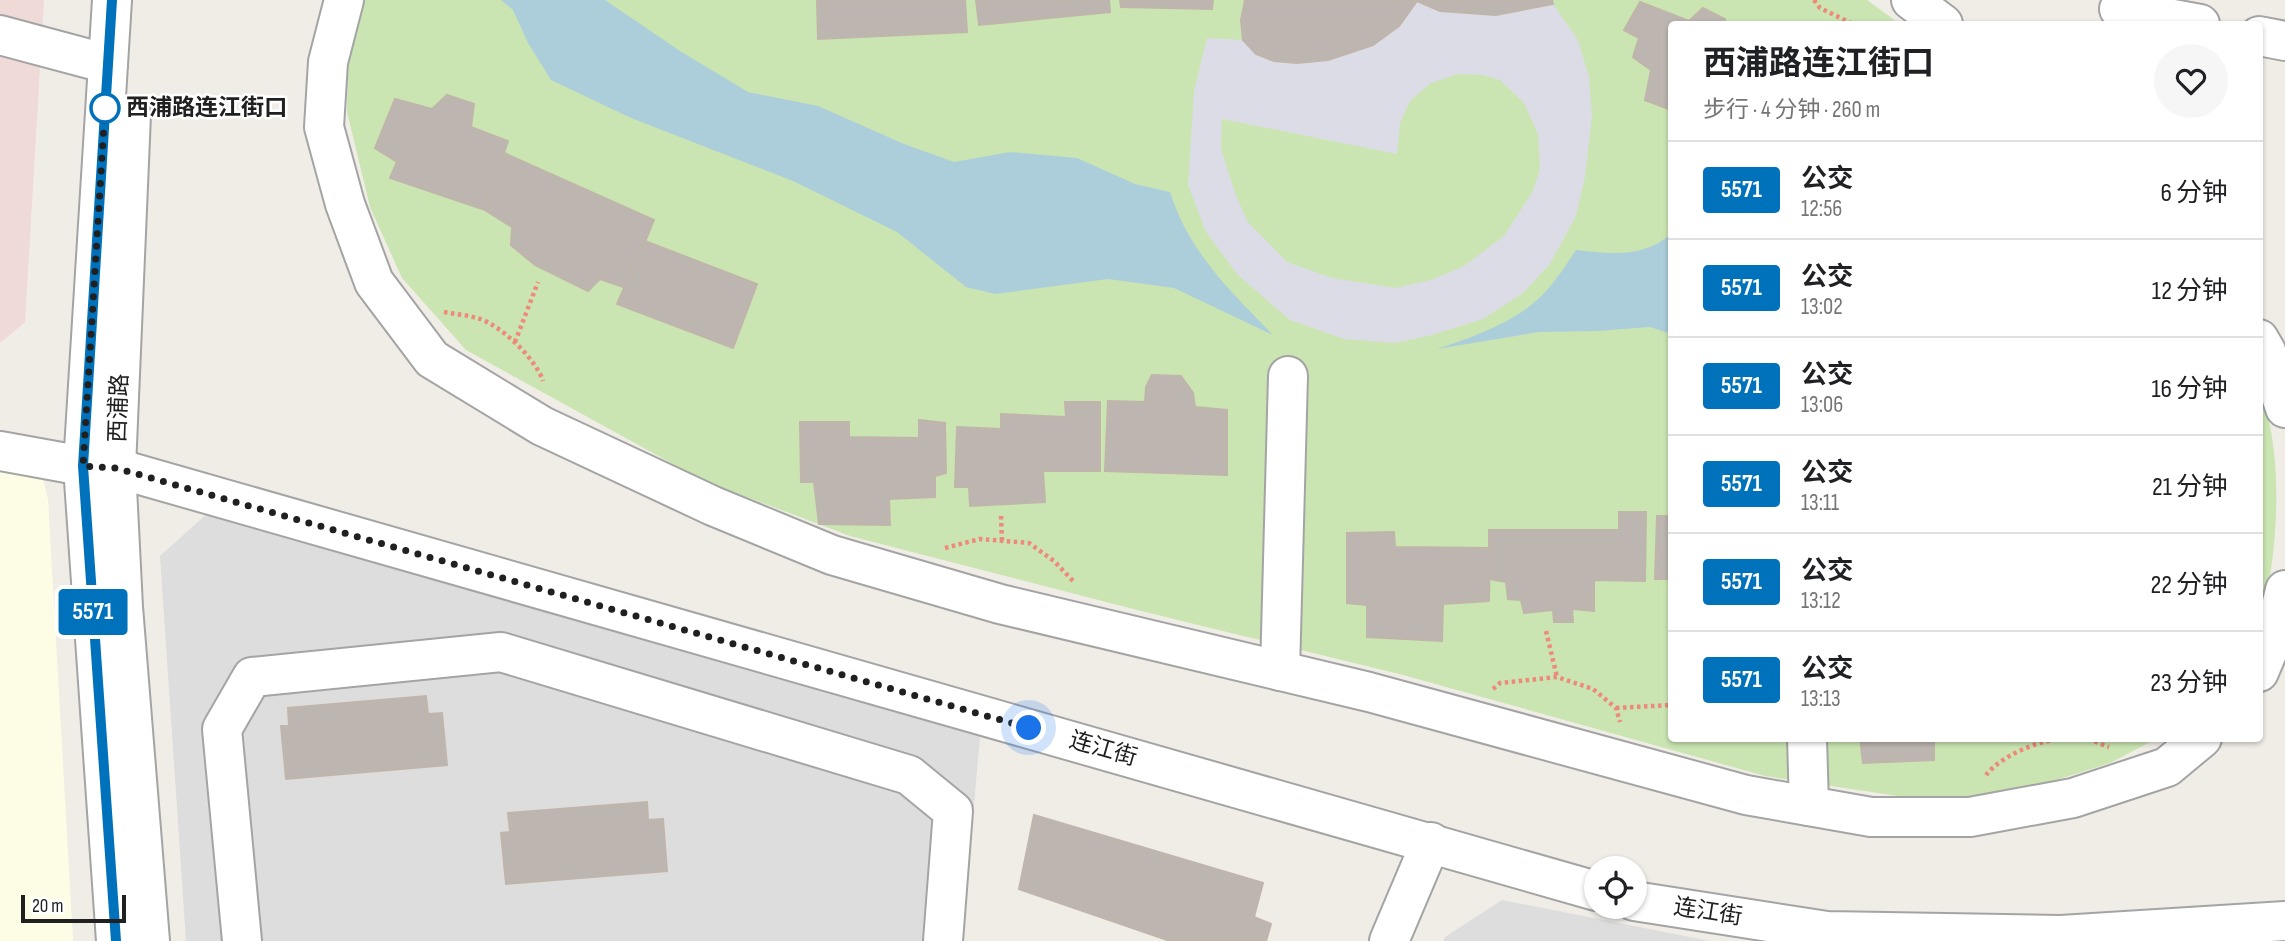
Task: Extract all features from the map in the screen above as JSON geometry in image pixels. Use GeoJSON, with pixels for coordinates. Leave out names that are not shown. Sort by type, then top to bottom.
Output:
{"type":"FeatureCollection","features":[{"type":"Feature","properties":{"kind":"street","name":"西浦路"},"geometry":{"type":"LineString","coordinates":[[112,0],[108,64],[99,467],[117,941]]}},
{"type":"Feature","properties":{"kind":"street","name":"西浦路"},"geometry":{"type":"LineString","coordinates":[[138,0],[131,115],[99,467],[122,607],[150,941]]}},
{"type":"Feature","properties":{"kind":"street"},"geometry":{"type":"LineString","coordinates":[[344,0],[328,62],[324,127],[345,204],[374,282],[432,359],[542,426],[713,506],[832,555],[1000,604],[1460,716],[1746,794],[1871,817],[1970,817],[2073,798],[2167,767],[2197,742]]}},
{"type":"Feature","properties":{"kind":"street"},"geometry":{"type":"LineString","coordinates":[[1911,0],[1940,21]]}},
{"type":"Feature","properties":{"kind":"street"},"geometry":{"type":"LineString","coordinates":[[2119,9],[2184,21]]}},
{"type":"Feature","properties":{"kind":"street"},"geometry":{"type":"LineString","coordinates":[[0,35],[108,64]]}},
{"type":"Feature","properties":{"kind":"street"},"geometry":{"type":"LineString","coordinates":[[2263,37],[2285,41]]}},
{"type":"Feature","properties":{"kind":"street"},"geometry":{"type":"LineString","coordinates":[[2263,346],[2285,408]]}},
{"type":"Feature","properties":{"kind":"street"},"geometry":{"type":"LineString","coordinates":[[1280,671],[1289,376]]}},
{"type":"Feature","properties":{"kind":"street","name":"连江街"},"geometry":{"type":"LineString","coordinates":[[0,451],[99,467],[1584,887]]}},
{"type":"Feature","properties":{"kind":"street"},"geometry":{"type":"LineString","coordinates":[[2263,662],[2274,636],[2285,590]]}},
{"type":"Feature","properties":{"kind":"street"},"geometry":{"type":"LineString","coordinates":[[242,941],[222,729],[253,677],[500,652],[909,775],[953,811],[943,941]]}},
{"type":"Feature","properties":{"kind":"street"},"geometry":{"type":"LineString","coordinates":[[1807,742],[1809,806]]}},
{"type":"Feature","properties":{"kind":"street"},"geometry":{"type":"LineString","coordinates":[[1389,941],[1431,842]]}},
{"type":"Feature","properties":{"kind":"street","name":"连江街"},"geometry":{"type":"LineString","coordinates":[[1647,903],[1827,931],[2061,934],[2285,921]]}},
{"type":"Feature","properties":{"kind":"path"},"geometry":{"type":"LineString","coordinates":[[1814,0],[1820,8],[1847,21]]}},
{"type":"Feature","properties":{"kind":"path"},"geometry":{"type":"LineString","coordinates":[[515,342],[538,282]]}},
{"type":"Feature","properties":{"kind":"path"},"geometry":{"type":"LineString","coordinates":[[402,319],[440,312],[479,318],[515,342],[539,370],[558,433]]}},
{"type":"Feature","properties":{"kind":"path"},"geometry":{"type":"LineString","coordinates":[[1001,516],[1002,541]]}},
{"type":"Feature","properties":{"kind":"path"},"geometry":{"type":"LineString","coordinates":[[899,575],[944,549],[980,539],[1029,543],[1054,561],[1082,591],[1097,627]]}},
{"type":"Feature","properties":{"kind":"path"},"geometry":{"type":"LineString","coordinates":[[1546,631],[1557,677]]}},
{"type":"Feature","properties":{"kind":"path"},"geometry":{"type":"LineString","coordinates":[[1460,716],[1500,683],[1557,677],[1593,689],[1616,708],[1632,763]]}},
{"type":"Feature","properties":{"kind":"path"},"geometry":{"type":"LineString","coordinates":[[1616,708],[1668,705]]}},
{"type":"Feature","properties":{"kind":"path"},"geometry":{"type":"LineString","coordinates":[[1953,817],[1990,770],[2023,749],[2044,742]]}},
{"type":"Feature","properties":{"kind":"path"},"geometry":{"type":"LineString","coordinates":[[2095,742],[2126,754],[2148,774]]}},
{"type":"Feature","properties":{"kind":"shaded area"},"geometry":{"type":"Polygon","coordinates":[[[0,0],[44,0],[25,322],[0,343],[0,0]]]}},
{"type":"Feature","properties":{"kind":"shaded area"},"geometry":{"type":"Polygon","coordinates":[[[1417,1],[1440,11],[1495,15],[1553,4],[1578,40],[1589,77],[1592,116],[1585,177],[1576,216],[1550,264],[1523,293],[1483,319],[1432,335],[1395,343],[1344,339],[1290,320],[1238,275],[1206,232],[1188,185],[1194,91],[1207,38],[1243,40],[1256,54],[1274,61],[1328,60],[1373,45],[1399,26],[1417,1]],[[1458,74],[1431,83],[1410,101],[1400,123],[1397,154],[1222,119],[1221,149],[1247,221],[1287,262],[1332,278],[1396,288],[1431,280],[1464,266],[1504,236],[1533,191],[1540,169],[1538,134],[1524,103],[1500,80],[1482,75],[1458,74]]]}},
{"type":"Feature","properties":{"kind":"shaded area"},"geometry":{"type":"Polygon","coordinates":[[[0,461],[40,467],[48,499],[73,941],[0,941],[0,461]]]}},
{"type":"Feature","properties":{"kind":"shaded area"},"geometry":{"type":"Polygon","coordinates":[[[209,512],[980,737],[962,941],[186,941],[160,556],[209,512]]]}},
{"type":"Feature","properties":{"kind":"shaded area"},"geometry":{"type":"Polygon","coordinates":[[[1502,900],[1584,916],[1584,919],[1598,919],[1710,941],[1443,941],[1445,937],[1502,900]]]}},
{"type":"Feature","properties":{"kind":"green space"},"geometry":{"type":"Polygon","coordinates":[[[365,0],[1867,0],[1896,21],[1668,21],[1668,742],[2150,742],[2110,763],[2021,791],[1938,802],[1765,776],[1403,675],[850,536],[702,480],[466,350],[402,278],[370,207],[347,112],[348,54],[365,0]]]}},
{"type":"Feature","properties":{"kind":"green space"},"geometry":{"type":"Polygon","coordinates":[[[2263,401],[2273,442],[2276,473],[2275,537],[2263,609],[2263,401]]]}},
{"type":"Feature","properties":{"kind":"water"},"geometry":{"type":"Polygon","coordinates":[[[501,0],[605,0],[680,51],[748,92],[818,106],[904,144],[954,162],[1010,152],[1077,158],[1135,184],[1170,192],[1188,233],[1212,269],[1273,335],[1174,288],[1108,279],[995,294],[966,287],[897,232],[793,181],[631,118],[551,80],[528,43],[513,10],[501,0]]]}},
{"type":"Feature","properties":{"kind":"water"},"geometry":{"type":"Polygon","coordinates":[[[1668,236],[1668,333],[1650,327],[1539,332],[1437,349],[1496,326],[1524,310],[1551,285],[1576,250],[1601,253],[1638,251],[1668,236]]]}},
{"type":"Feature","properties":{"kind":"building"},"geometry":{"type":"Polygon","coordinates":[[[817,0],[965,0],[967,32],[818,39],[817,0]]]}},
{"type":"Feature","properties":{"kind":"building"},"geometry":{"type":"Polygon","coordinates":[[[976,0],[1109,0],[1110,12],[979,25],[976,0]]]}},
{"type":"Feature","properties":{"kind":"building"},"geometry":{"type":"Polygon","coordinates":[[[1120,0],[1213,0],[1212,9],[1121,7],[1120,0]]]}},
{"type":"Feature","properties":{"kind":"building"},"geometry":{"type":"Polygon","coordinates":[[[1245,0],[1552,0],[1553,4],[1496,15],[1440,11],[1417,1],[1399,26],[1373,45],[1328,60],[1297,63],[1274,61],[1256,54],[1243,40],[1241,20],[1245,0]]]}},
{"type":"Feature","properties":{"kind":"building"},"geometry":{"type":"Polygon","coordinates":[[[1640,2],[1689,21],[1668,21],[1668,109],[1645,100],[1651,70],[1633,57],[1639,38],[1624,30],[1640,2]]]}},
{"type":"Feature","properties":{"kind":"building"},"geometry":{"type":"Polygon","coordinates":[[[1703,8],[1725,21],[1689,21],[1703,8]]]}},
{"type":"Feature","properties":{"kind":"building"},"geometry":{"type":"Polygon","coordinates":[[[447,95],[474,104],[471,127],[508,141],[485,210],[390,178],[397,162],[375,148],[395,99],[432,109],[447,95]]]}},
{"type":"Feature","properties":{"kind":"building"},"geometry":{"type":"Polygon","coordinates":[[[504,153],[654,220],[626,288],[600,279],[588,291],[535,265],[511,245],[512,227],[485,210],[504,153]]]}},
{"type":"Feature","properties":{"kind":"building"},"geometry":{"type":"Polygon","coordinates":[[[645,241],[757,284],[733,348],[617,304],[645,241]]]}},
{"type":"Feature","properties":{"kind":"building"},"geometry":{"type":"Polygon","coordinates":[[[1152,375],[1181,376],[1193,393],[1195,407],[1227,410],[1227,475],[1105,471],[1108,401],[1145,402],[1146,387],[1152,375]]]}},
{"type":"Feature","properties":{"kind":"building"},"geometry":{"type":"Polygon","coordinates":[[[1065,402],[1100,402],[1100,471],[1043,471],[1045,502],[970,506],[969,487],[955,487],[957,427],[1001,429],[1001,414],[1066,417],[1065,402]]]}},
{"type":"Feature","properties":{"kind":"building"},"geometry":{"type":"Polygon","coordinates":[[[919,420],[945,423],[946,473],[935,476],[935,497],[889,499],[890,525],[819,524],[814,482],[801,482],[800,422],[849,422],[849,437],[919,438],[919,420]]]}},
{"type":"Feature","properties":{"kind":"building"},"geometry":{"type":"Polygon","coordinates":[[[1619,512],[1646,512],[1645,581],[1594,580],[1594,611],[1572,609],[1573,622],[1554,622],[1553,610],[1524,613],[1521,600],[1508,599],[1506,582],[1489,579],[1489,530],[1619,530],[1619,512]]]}},
{"type":"Feature","properties":{"kind":"building"},"geometry":{"type":"Polygon","coordinates":[[[1657,516],[1668,516],[1668,579],[1655,579],[1657,516]]]}},
{"type":"Feature","properties":{"kind":"building"},"geometry":{"type":"Polygon","coordinates":[[[1394,532],[1395,547],[1490,548],[1489,601],[1443,604],[1442,641],[1367,637],[1367,605],[1347,603],[1347,533],[1394,532]]]}},
{"type":"Feature","properties":{"kind":"building"},"geometry":{"type":"Polygon","coordinates":[[[426,696],[428,714],[442,713],[447,765],[286,779],[281,726],[289,726],[288,708],[426,696]]]}},
{"type":"Feature","properties":{"kind":"building"},"geometry":{"type":"Polygon","coordinates":[[[1860,742],[1934,742],[1934,760],[1863,763],[1860,742]]]}},
{"type":"Feature","properties":{"kind":"building"},"geometry":{"type":"Polygon","coordinates":[[[647,802],[648,820],[663,819],[667,871],[506,884],[501,833],[510,832],[508,813],[647,802]]]}},
{"type":"Feature","properties":{"kind":"building"},"geometry":{"type":"Polygon","coordinates":[[[1034,815],[1263,883],[1254,917],[1271,924],[1266,941],[1170,941],[1019,889],[1034,815]]]}},
{"type":"Feature","properties":{"kind":"bus line","name":"5571"},"geometry":{"type":"LineString","coordinates":[[112,0],[83,466],[116,941]]}},
{"type":"Feature","properties":{"kind":"place","name":"西浦路连江街口"},"geometry":{"type":"Point","coordinates":[105,108]}},
{"type":"Feature","properties":{"kind":"route"},"geometry":{"type":"LineString","coordinates":[[105,108],[83,466],[116,468],[1029,728]]}}]}
